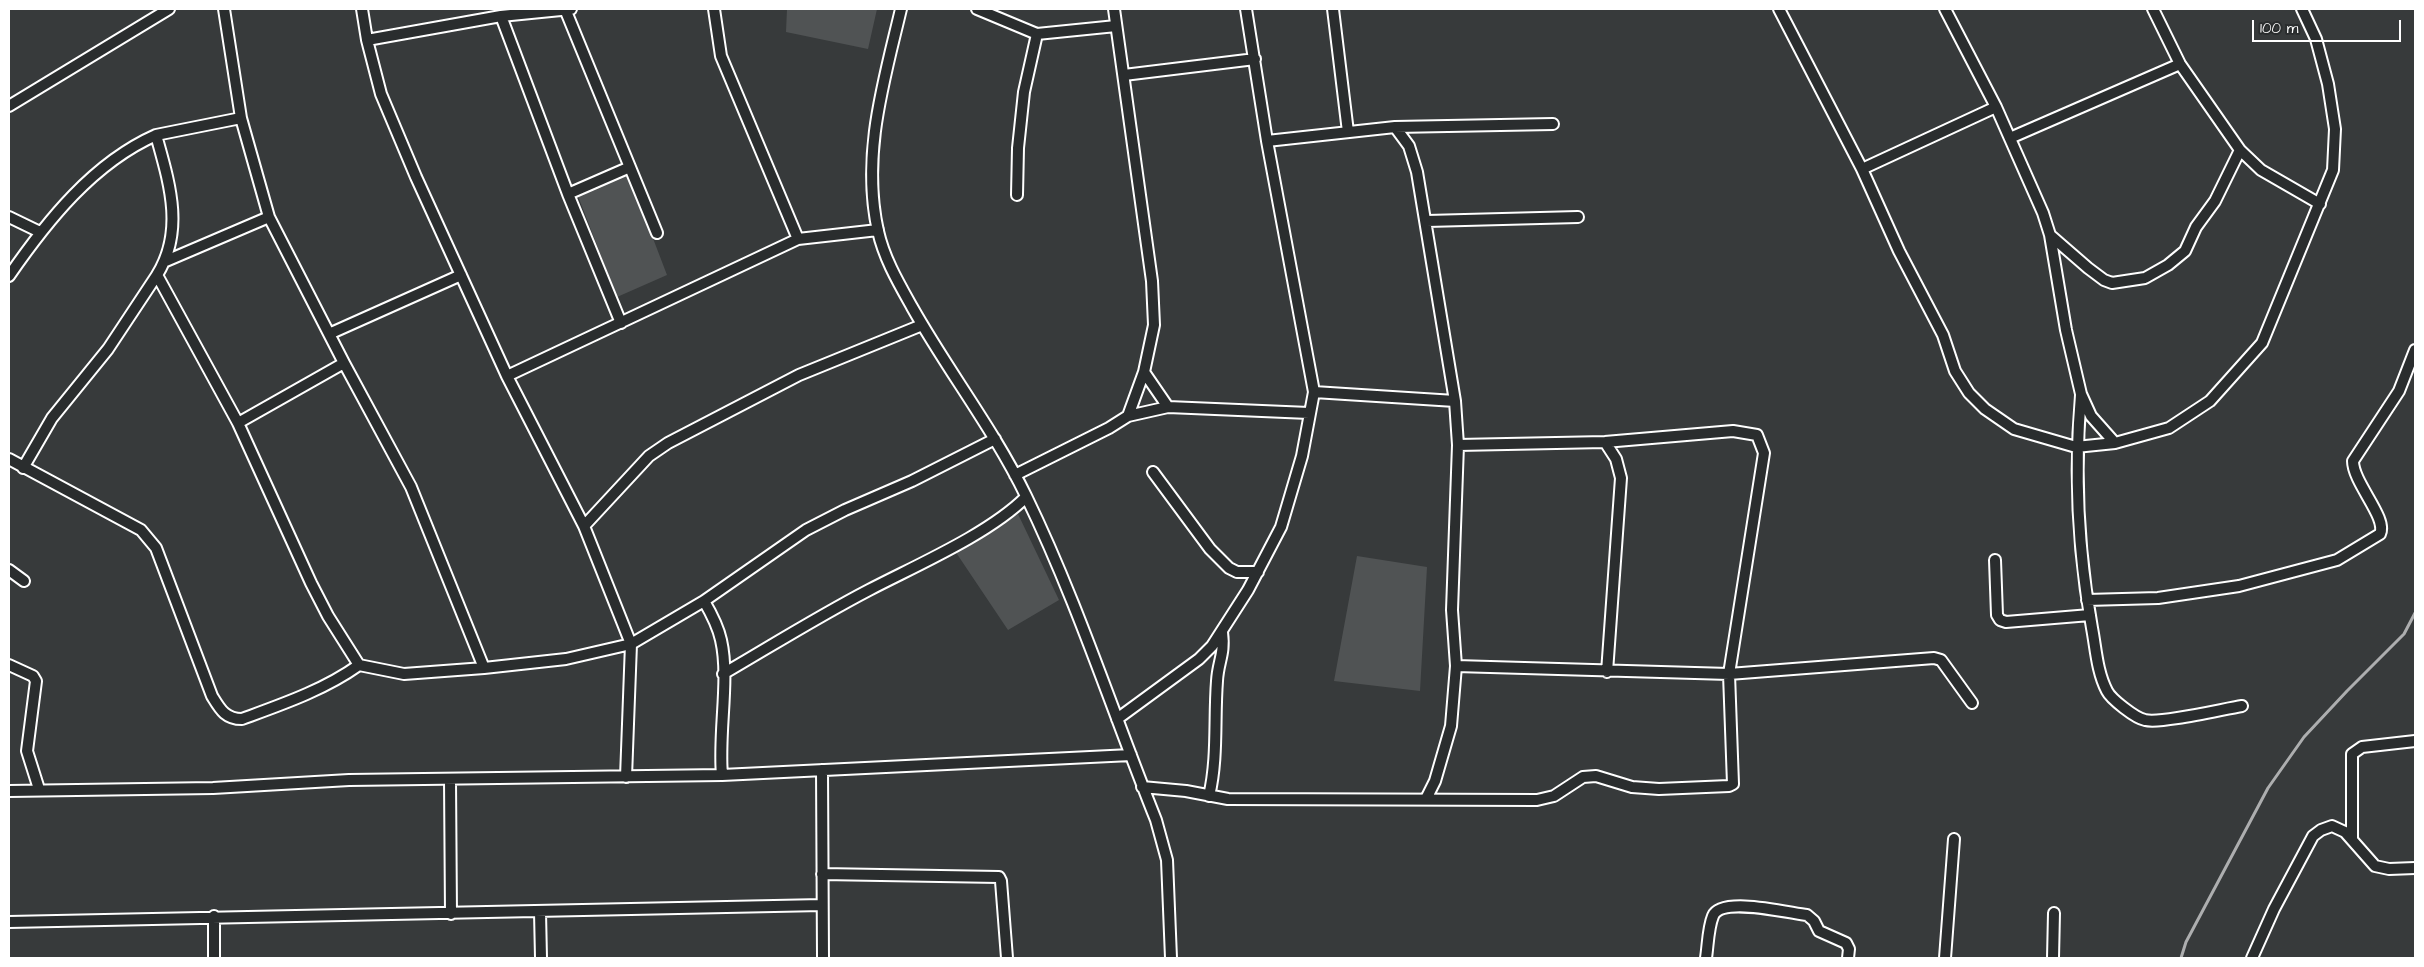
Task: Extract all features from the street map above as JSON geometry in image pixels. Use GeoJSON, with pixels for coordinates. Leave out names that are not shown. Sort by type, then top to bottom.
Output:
{"type":"FeatureCollection","features":[{"type":"Feature","properties":{"kind":"street"},"geometry":{"type":"LineString","coordinates":[[9,106],[169,9]]}},
{"type":"Feature","properties":{"kind":"street"},"geometry":{"type":"LineString","coordinates":[[224,9],[240,118],[269,217],[344,363],[411,487],[484,668]]}},
{"type":"Feature","properties":{"kind":"street"},"geometry":{"type":"LineString","coordinates":[[362,9],[367,40],[382,94],[507,376],[584,526],[631,644],[626,777]]}},
{"type":"Feature","properties":{"kind":"street"},"geometry":{"type":"LineString","coordinates":[[367,40],[501,16],[568,9],[657,233]]}},
{"type":"Feature","properties":{"kind":"street"},"geometry":{"type":"LineString","coordinates":[[714,9],[720,56],[798,239]]}},
{"type":"Feature","properties":{"kind":"street"},"geometry":{"type":"LineString","coordinates":[[901,9],[876,112],[873,143],[873,189],[878,230],[889,266],[922,325],[995,439],[1026,497],[1117,719],[1156,820],[1167,860],[1171,958]]}},
{"type":"Feature","properties":{"kind":"street"},"geometry":{"type":"LineString","coordinates":[[977,9],[1037,34],[1116,26]]}},
{"type":"Feature","properties":{"kind":"street"},"geometry":{"type":"LineString","coordinates":[[1114,9],[1154,305],[1154,325],[1144,372],[1128,416]]}},
{"type":"Feature","properties":{"kind":"street"},"geometry":{"type":"LineString","coordinates":[[1117,719],[1199,659],[1222,632],[1258,572],[1281,527],[1302,456],[1314,392],[1267,141],[1246,9]]}},
{"type":"Feature","properties":{"kind":"street"},"geometry":{"type":"LineString","coordinates":[[1332,9],[1348,132]]}},
{"type":"Feature","properties":{"kind":"street"},"geometry":{"type":"LineString","coordinates":[[1779,9],[1862,169],[1899,251],[1943,335],[1955,371],[1968,393],[1985,409],[2014,429],[2076,447],[2115,443],[2169,428],[2198,411],[2210,401],[2262,343],[2333,170],[2335,129],[2328,84],[2316,39],[2302,9]]}},
{"type":"Feature","properties":{"kind":"street"},"geometry":{"type":"LineString","coordinates":[[1945,9],[1996,107],[2050,235],[2066,330],[2081,394],[2091,416],[2115,443]]}},
{"type":"Feature","properties":{"kind":"street"},"geometry":{"type":"LineString","coordinates":[[2154,9],[2180,64],[2240,150],[2261,170],[2320,204]]}},
{"type":"Feature","properties":{"kind":"street"},"geometry":{"type":"LineString","coordinates":[[501,16],[568,194],[621,323]]}},
{"type":"Feature","properties":{"kind":"street"},"geometry":{"type":"LineString","coordinates":[[1017,195],[1018,148],[1024,92],[1037,34]]}},
{"type":"Feature","properties":{"kind":"street"},"geometry":{"type":"LineString","coordinates":[[1124,76],[1255,59]]}},
{"type":"Feature","properties":{"kind":"street"},"geometry":{"type":"LineString","coordinates":[[2010,138],[2180,64]]}},
{"type":"Feature","properties":{"kind":"street"},"geometry":{"type":"LineString","coordinates":[[1862,169],[1996,107]]}},
{"type":"Feature","properties":{"kind":"street"},"geometry":{"type":"LineString","coordinates":[[9,276],[40,232],[103,166],[136,144],[156,135],[240,118]]}},
{"type":"Feature","properties":{"kind":"street"},"geometry":{"type":"LineString","coordinates":[[1267,141],[1395,127],[1553,124]]}},
{"type":"Feature","properties":{"kind":"street"},"geometry":{"type":"LineString","coordinates":[[1395,127],[1409,146],[1417,172],[1455,401],[1458,444],[1452,610],[1456,666],[1451,726],[1434,782],[1426,799]]}},
{"type":"Feature","properties":{"kind":"street"},"geometry":{"type":"LineString","coordinates":[[23,468],[43,431],[108,349],[166,261],[173,223],[173,200],[156,135]]}},
{"type":"Feature","properties":{"kind":"street"},"geometry":{"type":"LineString","coordinates":[[2050,235],[2104,280],[2119,283],[2145,278],[2168,265],[2185,251],[2196,227],[2215,200],[2240,150]]}},
{"type":"Feature","properties":{"kind":"street"},"geometry":{"type":"LineString","coordinates":[[568,194],[630,167]]}},
{"type":"Feature","properties":{"kind":"street"},"geometry":{"type":"LineString","coordinates":[[9,217],[40,232]]}},
{"type":"Feature","properties":{"kind":"street"},"geometry":{"type":"LineString","coordinates":[[166,261],[269,217]]}},
{"type":"Feature","properties":{"kind":"street"},"geometry":{"type":"LineString","coordinates":[[1426,221],[1578,217]]}},
{"type":"Feature","properties":{"kind":"street"},"geometry":{"type":"LineString","coordinates":[[507,376],[798,239],[878,230]]}},
{"type":"Feature","properties":{"kind":"street"},"geometry":{"type":"LineString","coordinates":[[157,275],[238,423],[328,616],[359,665],[404,674],[566,659],[631,644],[704,601],[806,530],[845,510],[912,482],[995,439]]}},
{"type":"Feature","properties":{"kind":"street"},"geometry":{"type":"LineString","coordinates":[[329,334],[461,275]]}},
{"type":"Feature","properties":{"kind":"street"},"geometry":{"type":"LineString","coordinates":[[584,526],[650,456],[668,443],[799,375],[922,325]]}},
{"type":"Feature","properties":{"kind":"street"},"geometry":{"type":"LineString","coordinates":[[2087,600],[2158,598],[2239,586],[2337,560],[2380,534],[2382,530],[2380,520],[2356,478],[2353,462],[2400,391],[2415,350]]}},
{"type":"Feature","properties":{"kind":"street"},"geometry":{"type":"LineString","coordinates":[[238,423],[344,363]]}},
{"type":"Feature","properties":{"kind":"street"},"geometry":{"type":"LineString","coordinates":[[1144,372],[1168,407]]}},
{"type":"Feature","properties":{"kind":"street"},"geometry":{"type":"LineString","coordinates":[[1314,392],[1455,401]]}},
{"type":"Feature","properties":{"kind":"street"},"geometry":{"type":"LineString","coordinates":[[2081,394],[2076,447],[2079,527],[2087,600],[2100,673],[2108,693],[2132,713],[2146,721],[2178,718],[2242,706]]}},
{"type":"Feature","properties":{"kind":"street"},"geometry":{"type":"LineString","coordinates":[[1015,475],[1109,428],[1128,416],[1168,407],[1309,412]]}},
{"type":"Feature","properties":{"kind":"street"},"geometry":{"type":"LineString","coordinates":[[1142,787],[1186,791],[1228,799],[1537,800],[1554,796],[1583,777],[1596,776],[1632,787],[1659,789],[1729,786],[1733,784],[1729,674],[1764,453],[1757,434],[1733,431],[1605,442],[1458,444]]}},
{"type":"Feature","properties":{"kind":"street"},"geometry":{"type":"LineString","coordinates":[[1605,442],[1616,459],[1621,478],[1607,672]]}},
{"type":"Feature","properties":{"kind":"street"},"geometry":{"type":"LineString","coordinates":[[9,459],[141,530],[149,538],[156,548],[212,696],[222,712],[232,719],[242,719],[316,690],[339,680],[359,665]]}},
{"type":"Feature","properties":{"kind":"street"},"geometry":{"type":"LineString","coordinates":[[1153,472],[1210,549],[1229,568],[1237,572],[1258,572]]}},
{"type":"Feature","properties":{"kind":"street"},"geometry":{"type":"LineString","coordinates":[[723,674],[838,605],[974,535],[1011,511],[1026,497]]}},
{"type":"Feature","properties":{"kind":"street"},"geometry":{"type":"LineString","coordinates":[[1996,560],[1997,615],[2000,620],[2006,622],[2090,615]]}},
{"type":"Feature","properties":{"kind":"street"},"geometry":{"type":"LineString","coordinates":[[9,570],[24,581]]}},
{"type":"Feature","properties":{"kind":"street"},"geometry":{"type":"LineString","coordinates":[[704,601],[717,625],[721,641],[723,674],[722,775]]}},
{"type":"Feature","properties":{"kind":"street"},"geometry":{"type":"LineString","coordinates":[[1209,796],[1216,757],[1217,679],[1224,646],[1222,632]]}},
{"type":"Feature","properties":{"kind":"street"},"geometry":{"type":"LineString","coordinates":[[1456,666],[1607,672],[1729,674],[1934,658],[1941,660],[1972,703]]}},
{"type":"Feature","properties":{"kind":"street"},"geometry":{"type":"LineString","coordinates":[[9,664],[33,676],[36,681],[27,751],[39,789]]}},
{"type":"Feature","properties":{"kind":"street"},"geometry":{"type":"LineString","coordinates":[[2352,840],[2352,754],[2362,747],[2415,740]]}},
{"type":"Feature","properties":{"kind":"street"},"geometry":{"type":"LineString","coordinates":[[9,791],[39,789],[213,788],[350,780],[722,775],[1131,755]]}},
{"type":"Feature","properties":{"kind":"street"},"geometry":{"type":"LineString","coordinates":[[822,770],[822,958]]}},
{"type":"Feature","properties":{"kind":"street"},"geometry":{"type":"LineString","coordinates":[[450,780],[451,914]]}},
{"type":"Feature","properties":{"kind":"street"},"geometry":{"type":"LineString","coordinates":[[1434,782],[1450,799]]}},
{"type":"Feature","properties":{"kind":"street"},"geometry":{"type":"LineString","coordinates":[[2252,958],[2274,909],[2313,836],[2320,830],[2332,826],[2345,832],[2375,866],[2389,869],[2415,868]]}},
{"type":"Feature","properties":{"kind":"street"},"geometry":{"type":"LineString","coordinates":[[1945,958],[1954,839]]}},
{"type":"Feature","properties":{"kind":"street"},"geometry":{"type":"LineString","coordinates":[[822,874],[999,877],[1001,881],[1006,958]]}},
{"type":"Feature","properties":{"kind":"street"},"geometry":{"type":"LineString","coordinates":[[9,922],[214,916],[451,914],[822,905]]}},
{"type":"Feature","properties":{"kind":"street"},"geometry":{"type":"LineString","coordinates":[[1706,958],[1713,915],[1718,909],[1727,906],[1745,906],[1807,915],[1814,921],[1818,931],[1846,943],[1849,949],[1848,958]]}},
{"type":"Feature","properties":{"kind":"street"},"geometry":{"type":"LineString","coordinates":[[540,912],[541,958]]}},
{"type":"Feature","properties":{"kind":"street"},"geometry":{"type":"LineString","coordinates":[[2053,958],[2054,913]]}},
{"type":"Feature","properties":{"kind":"street"},"geometry":{"type":"LineString","coordinates":[[214,916],[214,958]]}},
{"type":"Feature","properties":{"kind":"shaded area"},"geometry":{"type":"Polygon","coordinates":[[[787,9],[877,9],[868,49],[786,32],[787,9]]]}},
{"type":"Feature","properties":{"kind":"shaded area"},"geometry":{"type":"Polygon","coordinates":[[[628,173],[667,275],[617,297],[576,191],[628,173]]]}},
{"type":"Feature","properties":{"kind":"shaded area"},"geometry":{"type":"Polygon","coordinates":[[[1018,514],[1059,600],[1008,630],[955,551],[1018,514]]]}},
{"type":"Feature","properties":{"kind":"shaded area"},"geometry":{"type":"Polygon","coordinates":[[[1357,556],[1427,567],[1420,691],[1334,681],[1357,556]]]}},
{"type":"Feature","properties":{"kind":"waterway"},"geometry":{"type":"LineString","coordinates":[[2181,958],[2186,942],[2268,788],[2304,737],[2404,634],[2415,613]]}}]}
